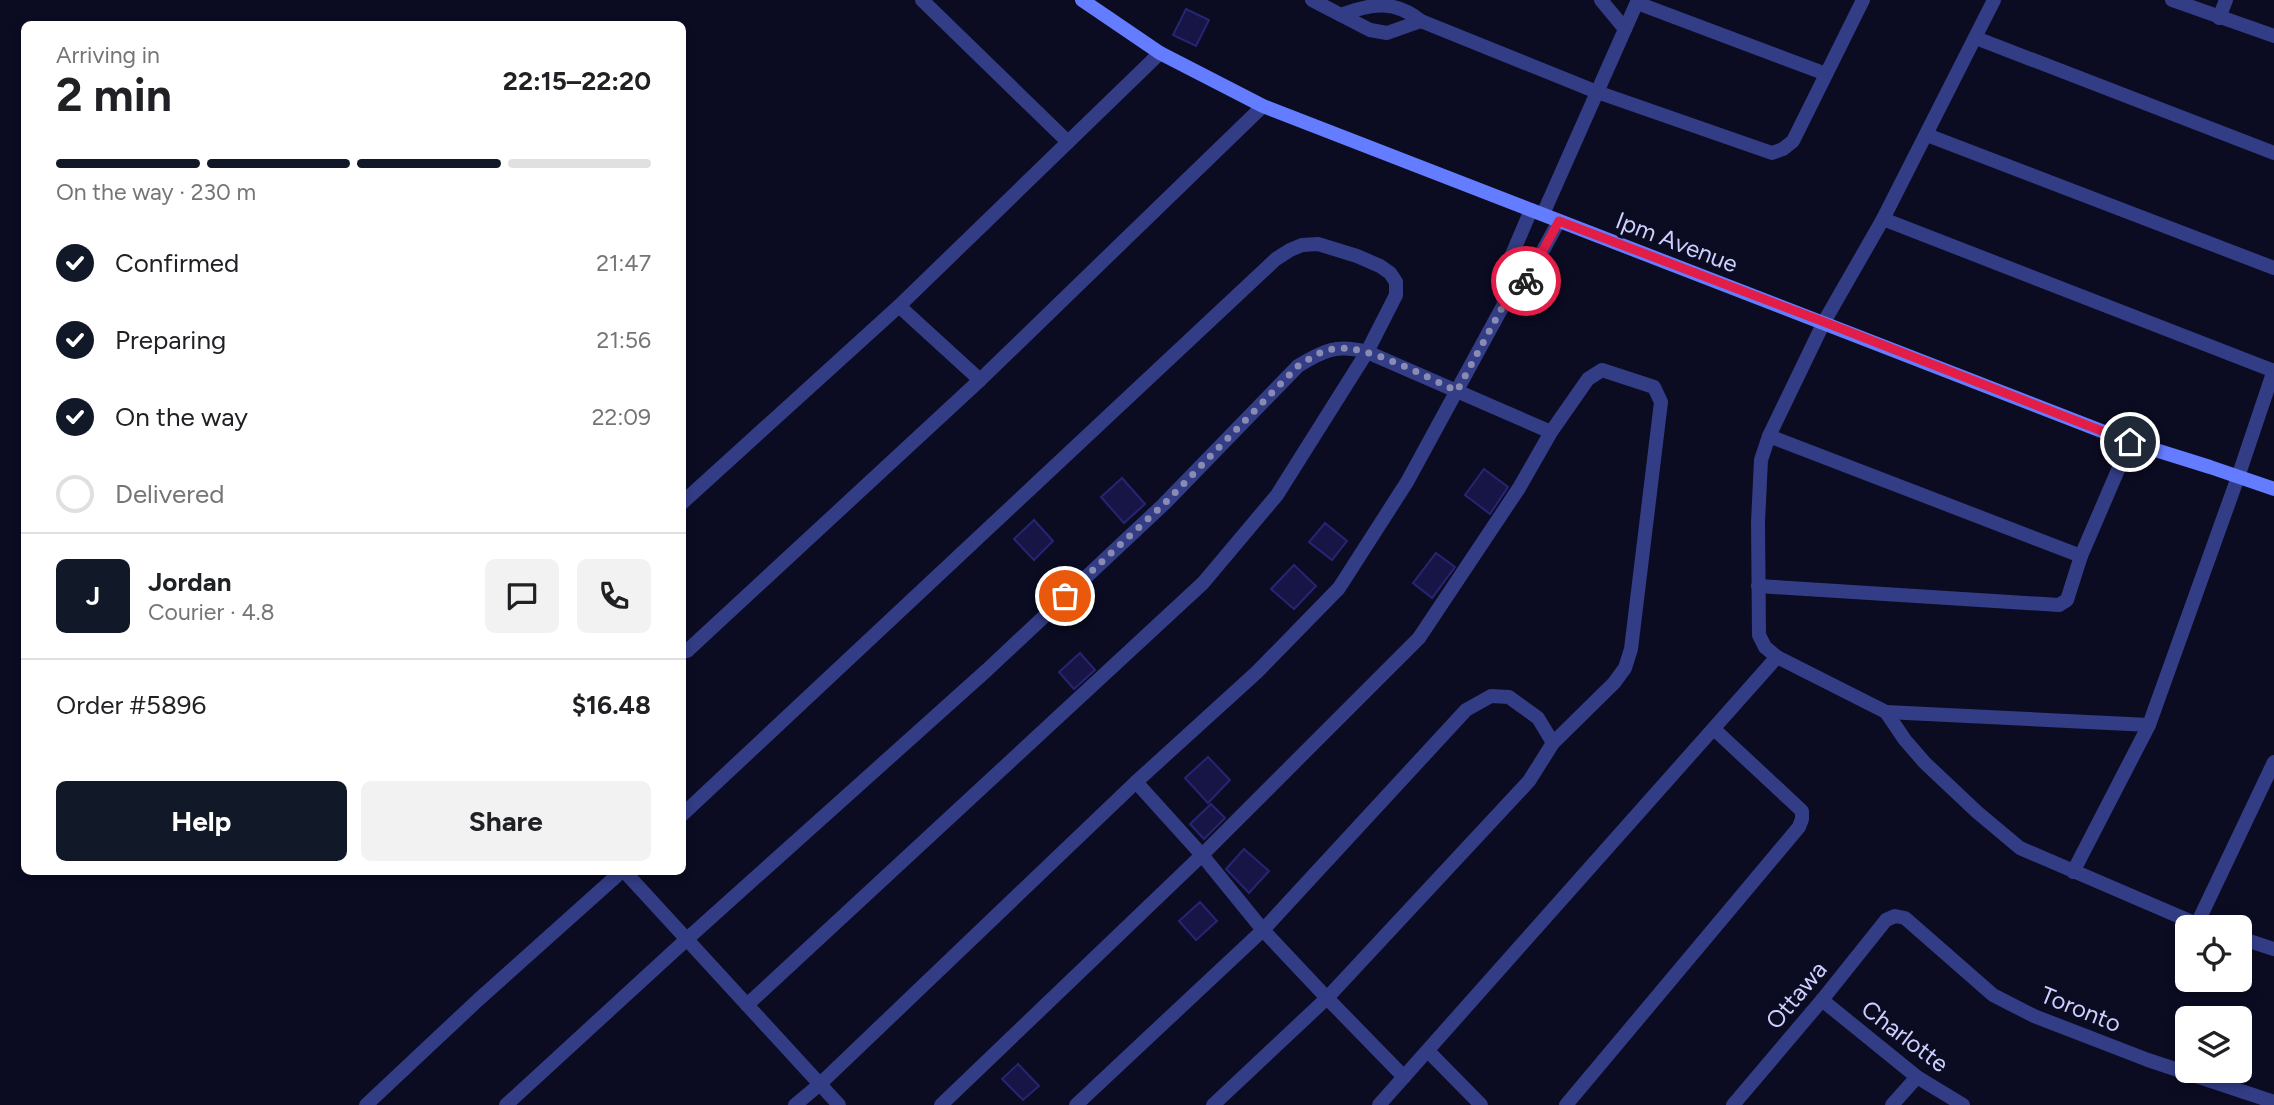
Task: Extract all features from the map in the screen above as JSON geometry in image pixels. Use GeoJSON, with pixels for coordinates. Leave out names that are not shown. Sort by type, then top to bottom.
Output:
{"type":"FeatureCollection","features":[{"type":"Feature","properties":{"kind":"street"},"geometry":{"type":"LineString","coordinates":[[922,0],[1068,142]]}},
{"type":"Feature","properties":{"kind":"street","name":"Ipm Avenue"},"geometry":{"type":"LineString","coordinates":[[1082,0],[1160,53],[1263,106],[2130,442],[2274,489]]}},
{"type":"Feature","properties":{"kind":"street"},"geometry":{"type":"LineString","coordinates":[[1312,0],[1370,30],[1387,33],[1421,21]]}},
{"type":"Feature","properties":{"kind":"street"},"geometry":{"type":"LineString","coordinates":[[1601,0],[1625,29]]}},
{"type":"Feature","properties":{"kind":"street"},"geometry":{"type":"LineString","coordinates":[[1341,15],[1367,4],[1391,4],[1410,10],[1421,21],[1597,92],[1772,153],[1793,141],[1863,0]]}},
{"type":"Feature","properties":{"kind":"street"},"geometry":{"type":"LineString","coordinates":[[1994,0],[1883,219],[1824,322],[1769,436],[1761,460],[1759,635],[1765,647],[1777,657],[1886,712],[2149,725]]}},
{"type":"Feature","properties":{"kind":"street"},"geometry":{"type":"LineString","coordinates":[[2172,0],[2274,36]]}},
{"type":"Feature","properties":{"kind":"street"},"geometry":{"type":"LineString","coordinates":[[2219,18],[2226,0]]}},
{"type":"Feature","properties":{"kind":"street"},"geometry":{"type":"LineString","coordinates":[[1504,304],[1502,278],[1597,92],[1638,1],[1826,74]]}},
{"type":"Feature","properties":{"kind":"street"},"geometry":{"type":"LineString","coordinates":[[1976,38],[2274,153]]}},
{"type":"Feature","properties":{"kind":"street"},"geometry":{"type":"LineString","coordinates":[[686,499],[899,306],[1160,53]]}},
{"type":"Feature","properties":{"kind":"street"},"geometry":{"type":"LineString","coordinates":[[686,649],[980,380],[1263,106]]}},
{"type":"Feature","properties":{"kind":"street"},"geometry":{"type":"LineString","coordinates":[[1927,135],[2274,268]]}},
{"type":"Feature","properties":{"kind":"street"},"geometry":{"type":"LineString","coordinates":[[1883,219],[2274,371],[2149,725],[2074,872]]}},
{"type":"Feature","properties":{"kind":"street"},"geometry":{"type":"LineString","coordinates":[[795,1105],[1136,782],[1257,672],[1339,588],[1407,482],[1504,304],[1523,287],[1559,221]]}},
{"type":"Feature","properties":{"kind":"street"},"geometry":{"type":"LineString","coordinates":[[686,811],[1276,259],[1302,245],[1318,244],[1357,256],[1390,273],[1396,282],[1396,295],[1367,352],[1277,495],[1203,583],[747,1005]]}},
{"type":"Feature","properties":{"kind":"street"},"geometry":{"type":"LineString","coordinates":[[899,306],[980,380]]}},
{"type":"Feature","properties":{"kind":"street"},"geometry":{"type":"LineString","coordinates":[[506,1105],[987,670],[1164,504],[1298,366],[1334,348],[1351,347],[1552,432]]}},
{"type":"Feature","properties":{"kind":"street"},"geometry":{"type":"LineString","coordinates":[[941,1105],[1202,855],[1419,638],[1588,379],[1602,370],[1654,387],[1661,402],[1631,649],[1625,668],[1614,683],[1553,743],[1529,781],[1327,998],[1213,1105]]}},
{"type":"Feature","properties":{"kind":"street"},"geometry":{"type":"LineString","coordinates":[[1769,436],[2081,556]]}},
{"type":"Feature","properties":{"kind":"street"},"geometry":{"type":"LineString","coordinates":[[1758,586],[2059,605],[2067,600],[2081,556],[2130,442]]}},
{"type":"Feature","properties":{"kind":"street"},"geometry":{"type":"LineString","coordinates":[[1379,1105],[1777,657]]}},
{"type":"Feature","properties":{"kind":"street"},"geometry":{"type":"LineString","coordinates":[[1076,1105],[1263,930],[1466,710],[1491,696],[1509,696],[1538,719],[1553,743]]}},
{"type":"Feature","properties":{"kind":"street"},"geometry":{"type":"LineString","coordinates":[[1886,712],[1925,763],[2020,848],[2176,915]]}},
{"type":"Feature","properties":{"kind":"street"},"geometry":{"type":"LineString","coordinates":[[1566,1105],[1799,827],[1802,811],[1714,729]]}},
{"type":"Feature","properties":{"kind":"street"},"geometry":{"type":"LineString","coordinates":[[2207,915],[2274,762]]}},
{"type":"Feature","properties":{"kind":"street"},"geometry":{"type":"LineString","coordinates":[[1136,782],[1202,855],[1263,930],[1404,1077]]}},
{"type":"Feature","properties":{"kind":"street"},"geometry":{"type":"LineString","coordinates":[[366,1105],[478,1000],[620,875]]}},
{"type":"Feature","properties":{"kind":"street"},"geometry":{"type":"LineString","coordinates":[[626,875],[839,1105]]}},
{"type":"Feature","properties":{"kind":"street","name":"Ottawa"},"geometry":{"type":"LineString","coordinates":[[1733,1105],[1886,920],[1895,916]]}},
{"type":"Feature","properties":{"kind":"street","name":"Toronto"},"geometry":{"type":"LineString","coordinates":[[1895,916],[1905,918],[1993,995],[2034,1016],[2148,1060],[2274,1101]]}},
{"type":"Feature","properties":{"kind":"street"},"geometry":{"type":"LineString","coordinates":[[2252,942],[2274,949]]}},
{"type":"Feature","properties":{"kind":"street","name":"Charlotte"},"geometry":{"type":"LineString","coordinates":[[1822,1000],[1917,1077],[1963,1105]]}},
{"type":"Feature","properties":{"kind":"street"},"geometry":{"type":"LineString","coordinates":[[1428,1051],[1481,1105]]}},
{"type":"Feature","properties":{"kind":"street"},"geometry":{"type":"LineString","coordinates":[[1892,1105],[1917,1077]]}},
{"type":"Feature","properties":{"kind":"building"},"geometry":{"type":"Polygon","coordinates":[[[1186,9],[1209,20],[1196,46],[1173,35],[1186,9]]]}},
{"type":"Feature","properties":{"kind":"building"},"geometry":{"type":"Polygon","coordinates":[[[1484,469],[1508,487],[1490,514],[1465,495],[1484,469]]]}},
{"type":"Feature","properties":{"kind":"building"},"geometry":{"type":"Polygon","coordinates":[[[1122,478],[1145,504],[1124,523],[1101,497],[1122,478]]]}},
{"type":"Feature","properties":{"kind":"building"},"geometry":{"type":"Polygon","coordinates":[[[1034,520],[1053,541],[1034,560],[1014,539],[1034,520]]]}},
{"type":"Feature","properties":{"kind":"building"},"geometry":{"type":"Polygon","coordinates":[[[1325,523],[1347,541],[1332,560],[1309,542],[1325,523]]]}},
{"type":"Feature","properties":{"kind":"building"},"geometry":{"type":"Polygon","coordinates":[[[1436,553],[1455,567],[1432,598],[1413,583],[1436,553]]]}},
{"type":"Feature","properties":{"kind":"building"},"geometry":{"type":"Polygon","coordinates":[[[1294,565],[1316,586],[1294,609],[1271,589],[1294,565]]]}},
{"type":"Feature","properties":{"kind":"building"},"geometry":{"type":"Polygon","coordinates":[[[1080,653],[1095,670],[1074,689],[1059,672],[1080,653]]]}},
{"type":"Feature","properties":{"kind":"building"},"geometry":{"type":"Polygon","coordinates":[[[1208,757],[1230,780],[1208,803],[1185,778],[1208,757]]]}},
{"type":"Feature","properties":{"kind":"building"},"geometry":{"type":"Polygon","coordinates":[[[1211,804],[1225,818],[1204,839],[1190,824],[1211,804]]]}},
{"type":"Feature","properties":{"kind":"building"},"geometry":{"type":"Polygon","coordinates":[[[1244,849],[1269,871],[1249,893],[1226,869],[1244,849]]]}},
{"type":"Feature","properties":{"kind":"building"},"geometry":{"type":"Polygon","coordinates":[[[1200,902],[1217,921],[1196,940],[1179,921],[1200,902]]]}},
{"type":"Feature","properties":{"kind":"building"},"geometry":{"type":"Polygon","coordinates":[[[1018,1064],[1039,1086],[1023,1100],[1002,1079],[1018,1064]]]}},
{"type":"Feature","properties":{"kind":"way so far"},"geometry":{"type":"LineString","coordinates":[[1065,596],[1164,504],[1298,366],[1334,348],[1351,347],[1457,391],[1504,304],[1526,281]]}},
{"type":"Feature","properties":{"kind":"route"},"geometry":{"type":"LineString","coordinates":[[1526,281],[1559,221],[2130,442]]}}]}
